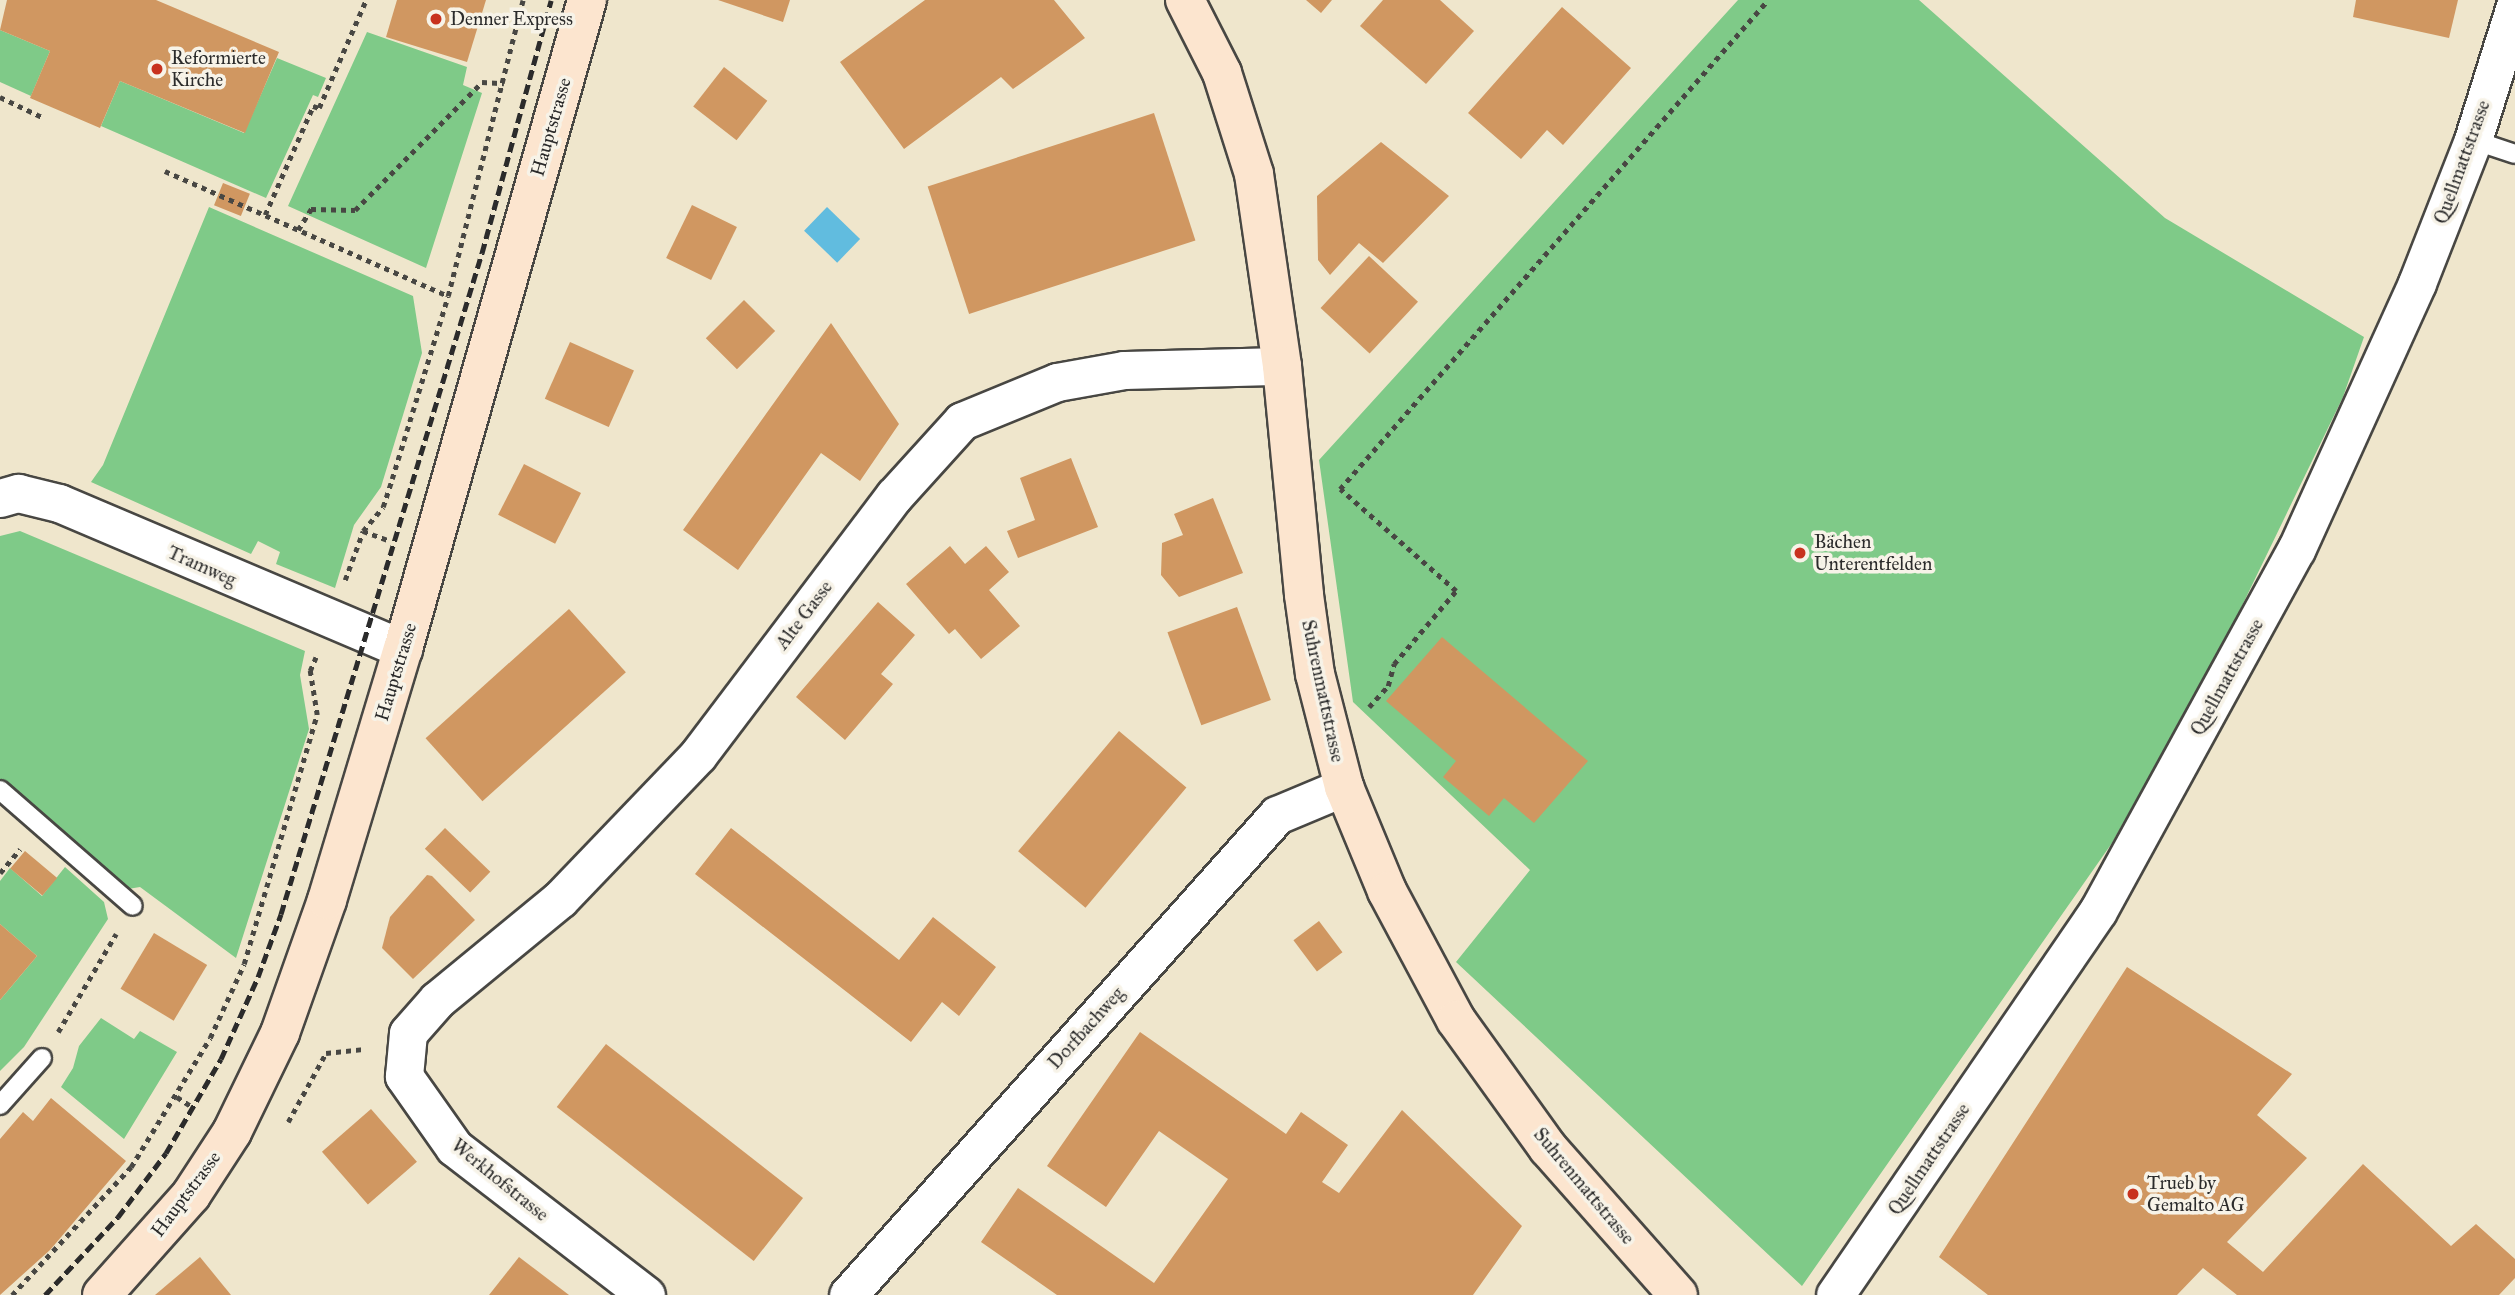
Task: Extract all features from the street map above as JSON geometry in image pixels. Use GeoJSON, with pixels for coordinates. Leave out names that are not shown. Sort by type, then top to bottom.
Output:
{"type":"FeatureCollection","features":[{"type":"Feature","properties":{"kind":"street","name":"Hauptstrasse"},"geometry":{"type":"LineString","coordinates":[[102,1295],[191,1195],[260,1079],[327,900],[403,649],[587,0]]}},
{"type":"Feature","properties":{"kind":"street","name":"Suhrenmattstrasse"},"geometry":{"type":"LineString","coordinates":[[1185,0],[1222,73],[1243,131],[1268,247],[1304,595],[1315,674],[1344,787],[1387,891],[1456,1020],[1548,1148],[1678,1295]]}},
{"type":"Feature","properties":{"kind":"street","name":"Quellmattstrasse"},"geometry":{"type":"LineString","coordinates":[[1835,1295],[2098,911],[2297,550],[2417,283],[2473,140],[2515,6]]}},
{"type":"Feature","properties":{"kind":"street","name":"Alte Gasse"},"geometry":{"type":"LineString","coordinates":[[408,1033],[436,1000],[560,899],[698,755],[894,496],[962,421],[1057,382],[1124,370],[1282,366]]}},
{"type":"Feature","properties":{"kind":"street","name":"Tramweg"},"geometry":{"type":"LineString","coordinates":[[0,498],[18,493],[59,503],[329,620],[403,649]]}},
{"type":"Feature","properties":{"kind":"street","name":"Dorfbachweg"},"geometry":{"type":"LineString","coordinates":[[848,1295],[1277,815],[1344,787]]}},
{"type":"Feature","properties":{"kind":"street","name":"Werkhofstrasse"},"geometry":{"type":"LineString","coordinates":[[408,1033],[404,1076],[454,1147],[646,1295]]}},
{"type":"Feature","properties":{"kind":"lane"},"geometry":{"type":"LineString","coordinates":[[2473,140],[2515,154]]}},
{"type":"Feature","properties":{"kind":"lane"},"geometry":{"type":"LineString","coordinates":[[0,790],[133,906]]}},
{"type":"Feature","properties":{"kind":"lane"},"geometry":{"type":"LineString","coordinates":[[0,1105],[42,1058]]}},
{"type":"Feature","properties":{"kind":"path"},"geometry":{"type":"LineString","coordinates":[[265,215],[313,106],[320,108],[366,0]]}},
{"type":"Feature","properties":{"kind":"path"},"geometry":{"type":"LineString","coordinates":[[12,1295],[131,1167],[177,1097],[244,964],[281,847],[317,715],[310,671],[363,531],[383,507],[448,296],[523,0]]}},
{"type":"Feature","properties":{"kind":"path"},"geometry":{"type":"LineString","coordinates":[[1333,745],[1388,686],[1394,664],[1456,591],[1340,489],[1768,0]]}},
{"type":"Feature","properties":{"kind":"path"},"geometry":{"type":"LineString","coordinates":[[298,230],[312,209],[355,210],[482,82],[504,83]]}},
{"type":"Feature","properties":{"kind":"path"},"geometry":{"type":"LineString","coordinates":[[0,97],[44,118]]}},
{"type":"Feature","properties":{"kind":"path"},"geometry":{"type":"LineString","coordinates":[[165,172],[448,296]]}},
{"type":"Feature","properties":{"kind":"path"},"geometry":{"type":"LineString","coordinates":[[363,531],[395,542]]}},
{"type":"Feature","properties":{"kind":"path"},"geometry":{"type":"LineString","coordinates":[[42,1058],[133,906]]}},
{"type":"Feature","properties":{"kind":"path"},"geometry":{"type":"LineString","coordinates":[[282,1127],[290,1120],[326,1053],[365,1048],[386,1032],[408,1033]]}},
{"type":"Feature","properties":{"kind":"green space","name":"Bächen Unterentfelden"},"geometry":{"type":"Polygon","coordinates":[[[1738,0],[1919,0],[2165,218],[2364,337],[2343,397],[2222,647],[2112,843],[1802,1286],[1456,962],[1530,870],[1353,702],[1319,460],[1738,0]]]}},
{"type":"Feature","properties":{"kind":"green space"},"geometry":{"type":"Polygon","coordinates":[[[0,30],[50,51],[31,96],[0,82],[0,30]]]}},
{"type":"Feature","properties":{"kind":"green space"},"geometry":{"type":"Polygon","coordinates":[[[367,32],[467,67],[463,85],[482,93],[426,268],[288,206],[367,32]]]}},
{"type":"Feature","properties":{"kind":"green space"},"geometry":{"type":"Polygon","coordinates":[[[277,58],[326,78],[318,97],[313,95],[266,198],[101,126],[120,81],[244,133],[277,58]]]}},
{"type":"Feature","properties":{"kind":"green space"},"geometry":{"type":"Polygon","coordinates":[[[209,207],[413,296],[422,353],[381,487],[354,525],[335,588],[276,564],[280,552],[258,541],[251,554],[91,482],[103,465],[209,207]]]}},
{"type":"Feature","properties":{"kind":"green space"},"geometry":{"type":"Polygon","coordinates":[[[20,531],[305,651],[300,675],[309,729],[236,958],[140,887],[128,889],[0,780],[0,536],[20,531]]]}},
{"type":"Feature","properties":{"kind":"green space"},"geometry":{"type":"Polygon","coordinates":[[[65,867],[104,902],[108,919],[24,1047],[0,1071],[0,1000],[37,956],[0,924],[0,881],[10,868],[42,896],[65,867]]]}},
{"type":"Feature","properties":{"kind":"green space"},"geometry":{"type":"Polygon","coordinates":[[[101,1018],[134,1039],[140,1031],[177,1052],[124,1139],[61,1087],[73,1068],[79,1046],[101,1018]]]}},
{"type":"Feature","properties":{"kind":"water"},"geometry":{"type":"Polygon","coordinates":[[[827,207],[860,239],[837,263],[804,231],[827,207]]]}},
{"type":"Feature","properties":{"kind":"building","name":"Reformierte Kirche"},"geometry":{"type":"Polygon","coordinates":[[[7,0],[156,0],[279,52],[245,133],[120,81],[100,128],[30,98],[50,51],[0,30],[7,0]]]}},
{"type":"Feature","properties":{"kind":"building","name":"Denner Express"},"geometry":{"type":"Polygon","coordinates":[[[397,0],[486,0],[467,62],[386,37],[397,0]]]}},
{"type":"Feature","properties":{"kind":"building"},"geometry":{"type":"Polygon","coordinates":[[[718,0],[790,0],[783,22],[718,0]]]}},
{"type":"Feature","properties":{"kind":"building"},"geometry":{"type":"Polygon","coordinates":[[[925,0],[1054,0],[1085,38],[1013,89],[1001,77],[904,149],[840,62],[925,0]]]}},
{"type":"Feature","properties":{"kind":"building"},"geometry":{"type":"Polygon","coordinates":[[[1306,0],[1332,0],[1321,13],[1306,0]]]}},
{"type":"Feature","properties":{"kind":"building"},"geometry":{"type":"Polygon","coordinates":[[[1383,0],[1440,0],[1474,31],[1426,84],[1360,26],[1383,0]]]}},
{"type":"Feature","properties":{"kind":"building"},"geometry":{"type":"Polygon","coordinates":[[[2356,0],[2458,0],[2449,38],[2353,17],[2356,0]]]}},
{"type":"Feature","properties":{"kind":"building"},"geometry":{"type":"Polygon","coordinates":[[[1562,7],[1631,68],[1563,145],[1547,130],[1521,159],[1468,113],[1562,7]]]}},
{"type":"Feature","properties":{"kind":"building"},"geometry":{"type":"Polygon","coordinates":[[[724,67],[767,101],[737,140],[693,106],[724,67]]]}},
{"type":"Feature","properties":{"kind":"building"},"geometry":{"type":"Polygon","coordinates":[[[1154,113],[1195,240],[969,314],[928,187],[1154,113]]]}},
{"type":"Feature","properties":{"kind":"building"},"geometry":{"type":"Polygon","coordinates":[[[1381,142],[1449,196],[1383,263],[1359,243],[1330,275],[1318,260],[1317,196],[1381,142]]]}},
{"type":"Feature","properties":{"kind":"building"},"geometry":{"type":"Polygon","coordinates":[[[223,183],[250,194],[241,216],[214,205],[223,183]]]}},
{"type":"Feature","properties":{"kind":"building"},"geometry":{"type":"Polygon","coordinates":[[[692,205],[737,227],[711,280],[666,258],[692,205]]]}},
{"type":"Feature","properties":{"kind":"building"},"geometry":{"type":"Polygon","coordinates":[[[1369,256],[1418,302],[1370,354],[1321,308],[1369,256]]]}},
{"type":"Feature","properties":{"kind":"building"},"geometry":{"type":"Polygon","coordinates":[[[744,300],[775,331],[737,369],[706,338],[744,300]]]}},
{"type":"Feature","properties":{"kind":"building"},"geometry":{"type":"Polygon","coordinates":[[[831,323],[899,424],[860,481],[821,453],[738,570],[683,530],[831,323]]]}},
{"type":"Feature","properties":{"kind":"building"},"geometry":{"type":"Polygon","coordinates":[[[570,342],[634,370],[609,427],[545,399],[570,342]]]}},
{"type":"Feature","properties":{"kind":"building"},"geometry":{"type":"Polygon","coordinates":[[[1071,458],[1098,527],[1018,558],[1007,531],[1035,520],[1020,478],[1071,458]]]}},
{"type":"Feature","properties":{"kind":"building"},"geometry":{"type":"Polygon","coordinates":[[[524,464],[581,493],[555,544],[498,515],[524,464]]]}},
{"type":"Feature","properties":{"kind":"building"},"geometry":{"type":"Polygon","coordinates":[[[1213,498],[1243,573],[1179,597],[1161,575],[1162,543],[1183,535],[1174,514],[1213,498]]]}},
{"type":"Feature","properties":{"kind":"building"},"geometry":{"type":"Polygon","coordinates":[[[950,546],[965,564],[986,546],[1009,572],[989,590],[1020,626],[981,659],[955,629],[949,634],[906,584],[950,546]]]}},
{"type":"Feature","properties":{"kind":"building"},"geometry":{"type":"Polygon","coordinates":[[[878,602],[915,635],[881,674],[893,684],[845,740],[796,697],[878,602]]]}},
{"type":"Feature","properties":{"kind":"building"},"geometry":{"type":"Polygon","coordinates":[[[1237,607],[1271,700],[1201,725],[1167,632],[1237,607]]]}},
{"type":"Feature","properties":{"kind":"building"},"geometry":{"type":"Polygon","coordinates":[[[569,609],[626,672],[482,801],[426,738],[569,609]]]}},
{"type":"Feature","properties":{"kind":"building"},"geometry":{"type":"Polygon","coordinates":[[[1442,637],[1588,761],[1534,823],[1504,798],[1489,816],[1443,777],[1456,761],[1386,701],[1442,637]]]}},
{"type":"Feature","properties":{"kind":"building"},"geometry":{"type":"Polygon","coordinates":[[[1119,731],[1186,788],[1085,908],[1018,851],[1119,731]]]}},
{"type":"Feature","properties":{"kind":"building"},"geometry":{"type":"Polygon","coordinates":[[[445,828],[490,872],[470,893],[425,849],[445,828]]]}},
{"type":"Feature","properties":{"kind":"building"},"geometry":{"type":"Polygon","coordinates":[[[731,828],[899,960],[933,917],[996,967],[959,1016],[942,1002],[911,1042],[695,874],[731,828]]]}},
{"type":"Feature","properties":{"kind":"building"},"geometry":{"type":"Polygon","coordinates":[[[25,851],[57,878],[42,896],[10,869],[25,851]]]}},
{"type":"Feature","properties":{"kind":"building"},"geometry":{"type":"Polygon","coordinates":[[[427,875],[432,876],[475,920],[413,979],[382,948],[390,917],[427,875]]]}},
{"type":"Feature","properties":{"kind":"building"},"geometry":{"type":"Polygon","coordinates":[[[1319,921],[1342,952],[1317,971],[1293,940],[1319,921]]]}},
{"type":"Feature","properties":{"kind":"building"},"geometry":{"type":"Polygon","coordinates":[[[0,924],[37,956],[0,1000],[0,924]]]}},
{"type":"Feature","properties":{"kind":"building"},"geometry":{"type":"Polygon","coordinates":[[[154,933],[207,965],[174,1021],[121,989],[154,933]]]}},
{"type":"Feature","properties":{"kind":"building"},"geometry":{"type":"Polygon","coordinates":[[[2127,967],[2292,1074],[2257,1115],[2307,1158],[2227,1242],[2263,1272],[2363,1164],[2451,1246],[2476,1224],[2515,1259],[2515,1278],[2499,1295],[2237,1295],[2203,1268],[2177,1295],[1988,1295],[1939,1257],[2127,967]]]}},
{"type":"Feature","properties":{"kind":"building"},"geometry":{"type":"Polygon","coordinates":[[[1140,1032],[1286,1134],[1301,1112],[1348,1145],[1322,1182],[1339,1193],[1402,1110],[1522,1226],[1473,1295],[1057,1295],[981,1242],[1018,1188],[1154,1283],[1228,1179],[1159,1131],[1106,1207],[1047,1166],[1140,1032]]]}},
{"type":"Feature","properties":{"kind":"building"},"geometry":{"type":"Polygon","coordinates":[[[606,1044],[803,1198],[754,1261],[557,1107],[606,1044]]]}},
{"type":"Feature","properties":{"kind":"building"},"geometry":{"type":"Polygon","coordinates":[[[51,1098],[126,1161],[50,1250],[0,1295],[0,1139],[23,1112],[33,1121],[51,1098]]]}},
{"type":"Feature","properties":{"kind":"building"},"geometry":{"type":"Polygon","coordinates":[[[371,1109],[417,1162],[368,1204],[322,1152],[371,1109]]]}},
{"type":"Feature","properties":{"kind":"building"},"geometry":{"type":"Polygon","coordinates":[[[200,1257],[231,1295],[155,1295],[200,1257]]]}},
{"type":"Feature","properties":{"kind":"building"},"geometry":{"type":"Polygon","coordinates":[[[519,1257],[569,1295],[489,1295],[519,1257]]]}},
{"type":"Feature","properties":{"kind":"railway"},"geometry":{"type":"LineString","coordinates":[[45,1295],[118,1217],[166,1153],[221,1059],[258,977],[281,914],[482,253],[551,0]]}},
{"type":"Feature","properties":{"kind":"place","name":"Denner Express"},"geometry":{"type":"Point","coordinates":[436,19]}},
{"type":"Feature","properties":{"kind":"place","name":"Reformierte Kirche"},"geometry":{"type":"Point","coordinates":[157,69]}},
{"type":"Feature","properties":{"kind":"place","name":"Bächen Unterentfelden"},"geometry":{"type":"Point","coordinates":[1800,553]}},
{"type":"Feature","properties":{"kind":"place","name":"Trueb by Gemalto AG"},"geometry":{"type":"Point","coordinates":[2133,1194]}}]}
